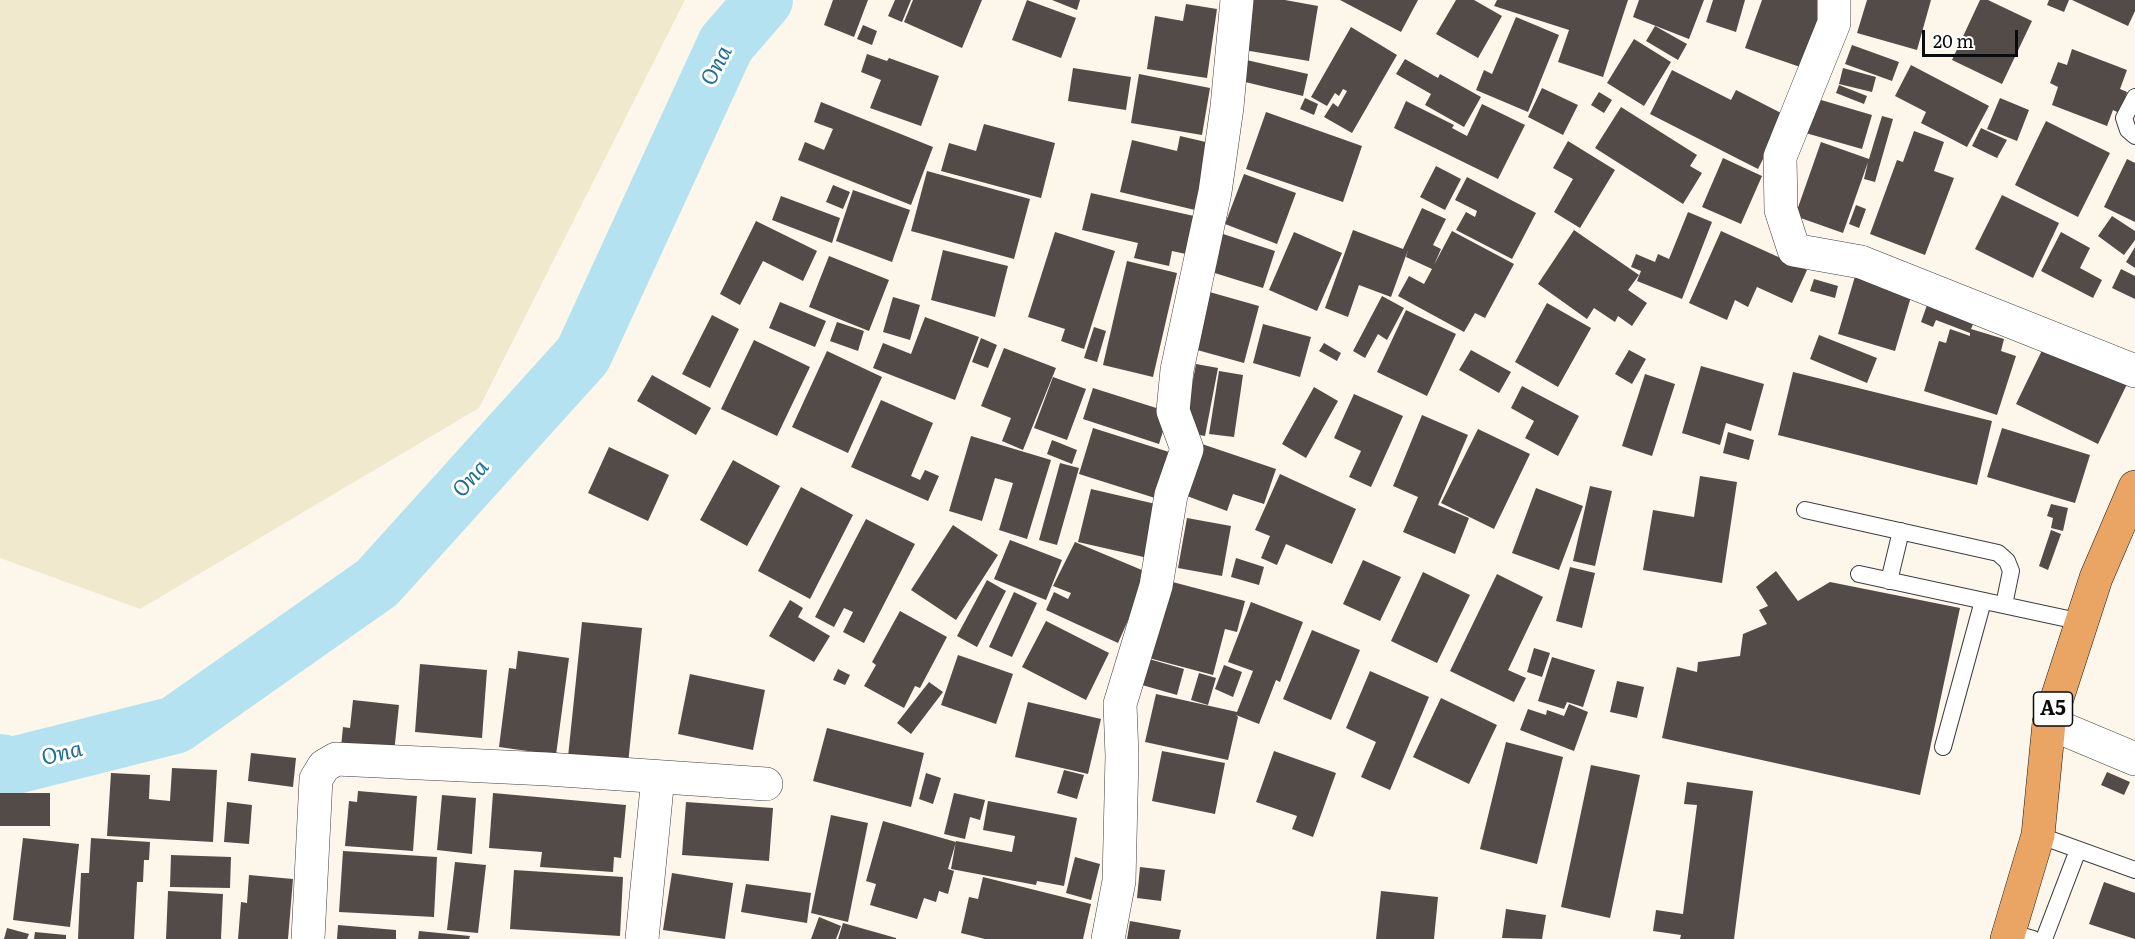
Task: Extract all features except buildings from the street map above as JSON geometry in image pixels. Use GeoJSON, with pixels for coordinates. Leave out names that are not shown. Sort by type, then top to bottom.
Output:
{"type":"FeatureCollection","features":[{"type":"Feature","properties":{"kind":"highway","name":"A5"},"geometry":{"type":"LineString","coordinates":[[2016,937],[2038,836],[2049,723],[2096,578],[2135,487]]}},
{"type":"Feature","properties":{"kind":"street"},"geometry":{"type":"LineString","coordinates":[[1108,939],[1119,881],[1122,756],[1120,704],[1156,586],[1171,495],[1187,448],[1173,411],[1178,370],[1215,192],[1227,107],[1237,0]]}},
{"type":"Feature","properties":{"kind":"street"},"geometry":{"type":"LineString","coordinates":[[1834,0],[1834,23],[1780,157],[1781,210],[1794,249],[1861,262],[2135,371]]}},
{"type":"Feature","properties":{"kind":"street"},"geometry":{"type":"LineString","coordinates":[[2049,723],[2135,759]]}},
{"type":"Feature","properties":{"kind":"street"},"geometry":{"type":"LineString","coordinates":[[308,939],[316,778],[324,766],[336,759],[547,769],[766,784]]}},
{"type":"Feature","properties":{"kind":"street"},"geometry":{"type":"LineString","coordinates":[[642,939],[658,777]]}},
{"type":"Feature","properties":{"kind":"lane"},"geometry":{"type":"LineString","coordinates":[[2135,97],[2124,118],[2126,126],[2135,136]]}},
{"type":"Feature","properties":{"kind":"lane"},"geometry":{"type":"LineString","coordinates":[[1805,510],[1998,553],[2007,561],[2011,571],[2004,605]]}},
{"type":"Feature","properties":{"kind":"lane"},"geometry":{"type":"LineString","coordinates":[[1889,580],[1901,531]]}},
{"type":"Feature","properties":{"kind":"lane"},"geometry":{"type":"LineString","coordinates":[[1859,574],[2082,622]]}},
{"type":"Feature","properties":{"kind":"lane"},"geometry":{"type":"LineString","coordinates":[[1943,747],[1983,601]]}},
{"type":"Feature","properties":{"kind":"lane"},"geometry":{"type":"LineString","coordinates":[[2038,836],[2135,870]]}},
{"type":"Feature","properties":{"kind":"lane"},"geometry":{"type":"LineString","coordinates":[[2044,939],[2078,850]]}},
{"type":"Feature","properties":{"kind":"shaded area"},"geometry":{"type":"Polygon","coordinates":[[[0,0],[685,0],[479,408],[140,609],[0,558],[0,0]]]}},
{"type":"Feature","properties":{"kind":"waterway","name":"Ona"},"geometry":{"type":"LineString","coordinates":[[0,763],[12,766],[175,725],[377,583],[583,355],[726,44],[764,0]]}}]}
